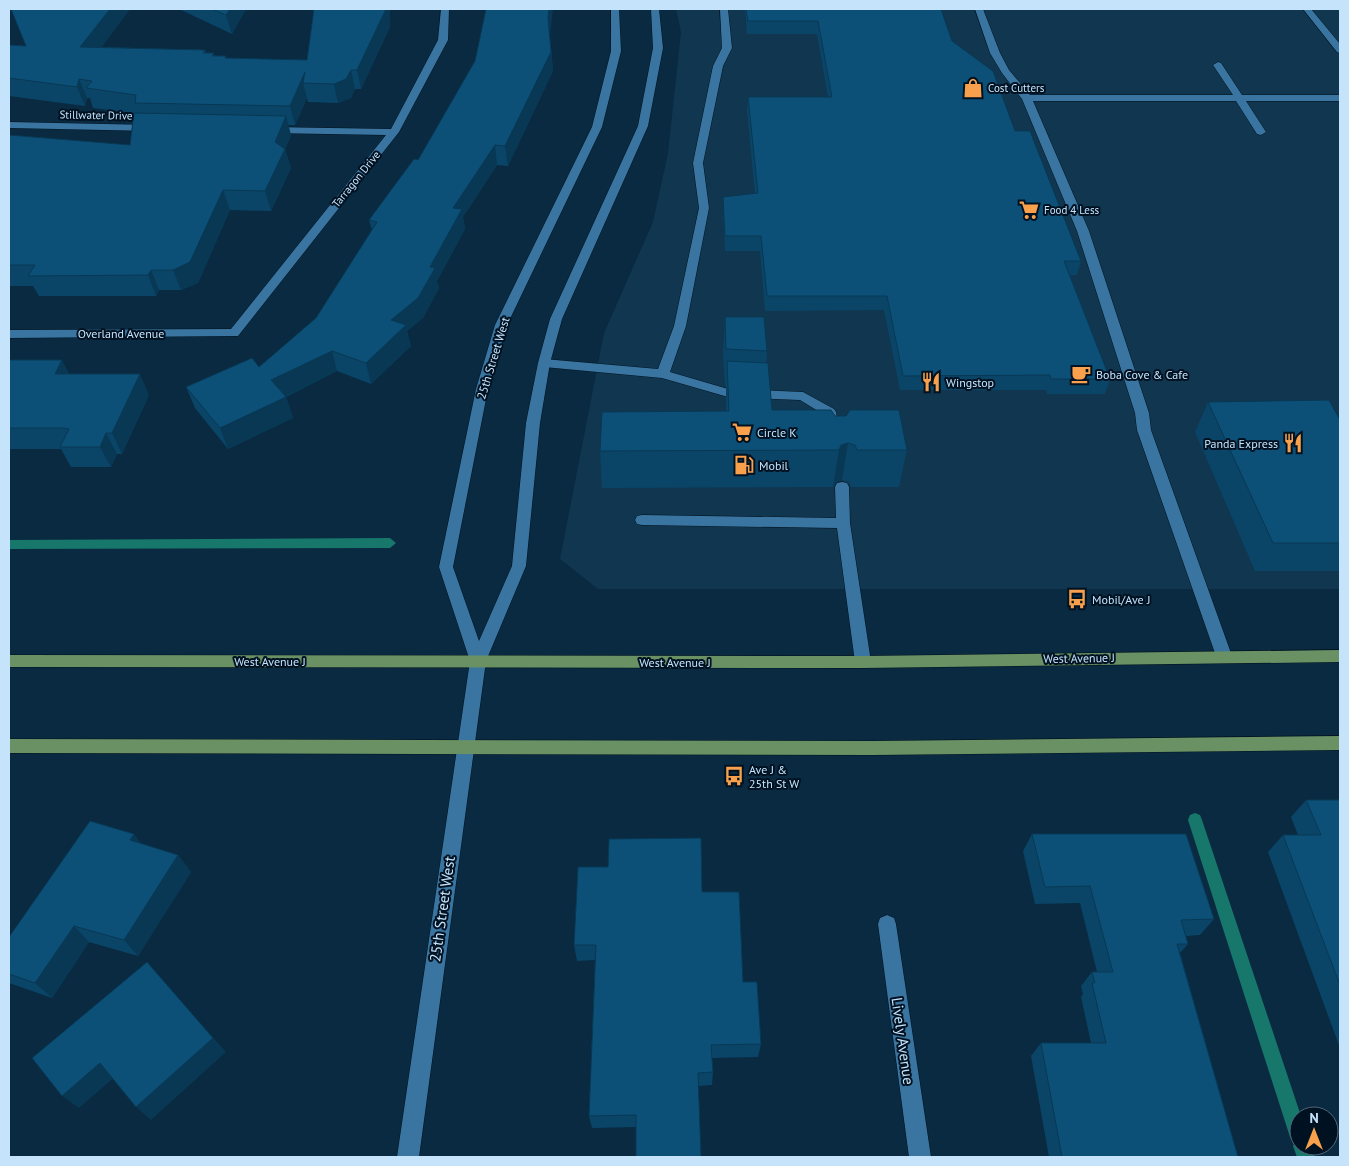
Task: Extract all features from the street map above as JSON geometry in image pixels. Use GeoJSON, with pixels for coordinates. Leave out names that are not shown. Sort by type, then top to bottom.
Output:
{"type":"FeatureCollection","features":[{"type":"Feature","properties":{"kind":"main road","name":"West Avenue J"},"geometry":{"type":"LineString","coordinates":[[9,661],[863,662],[1340,656]]}},
{"type":"Feature","properties":{"kind":"main road"},"geometry":{"type":"LineString","coordinates":[[9,746],[872,748],[1340,743]]}},
{"type":"Feature","properties":{"kind":"street","name":"Tarragon Drive"},"geometry":{"type":"LineString","coordinates":[[234,333],[394,132],[443,40],[445,9]]}},
{"type":"Feature","properties":{"kind":"street","name":"25th Street West"},"geometry":{"type":"LineString","coordinates":[[478,661],[446,567],[480,399],[501,325],[597,127],[616,50],[615,9]]}},
{"type":"Feature","properties":{"kind":"street","name":"25th Street West"},"geometry":{"type":"LineString","coordinates":[[408,1157],[478,661],[519,566],[533,423],[544,363],[556,319],[643,126],[658,48],[655,9]]}},
{"type":"Feature","properties":{"kind":"street"},"geometry":{"type":"LineString","coordinates":[[663,374],[680,326],[704,208],[698,163],[718,66],[727,48],[724,9]]}},
{"type":"Feature","properties":{"kind":"street"},"geometry":{"type":"LineString","coordinates":[[979,9],[995,53],[1005,71],[1027,98],[1083,231],[1142,413],[1144,430],[1224,656]]}},
{"type":"Feature","properties":{"kind":"street"},"geometry":{"type":"LineString","coordinates":[[1307,9],[1340,50]]}},
{"type":"Feature","properties":{"kind":"street"},"geometry":{"type":"LineString","coordinates":[[1218,65],[1261,132]]}},
{"type":"Feature","properties":{"kind":"street"},"geometry":{"type":"LineString","coordinates":[[1027,98],[1340,98]]}},
{"type":"Feature","properties":{"kind":"street","name":"Stillwater Drive"},"geometry":{"type":"LineString","coordinates":[[9,125],[160,129]]}},
{"type":"Feature","properties":{"kind":"street"},"geometry":{"type":"LineString","coordinates":[[258,130],[394,132]]}},
{"type":"Feature","properties":{"kind":"street","name":"Overland Avenue"},"geometry":{"type":"LineString","coordinates":[[9,334],[234,333]]}},
{"type":"Feature","properties":{"kind":"street"},"geometry":{"type":"LineString","coordinates":[[544,363],[663,374],[728,393],[803,396],[829,412],[834,439]]}},
{"type":"Feature","properties":{"kind":"street"},"geometry":{"type":"LineString","coordinates":[[842,487],[842,523],[863,662]]}},
{"type":"Feature","properties":{"kind":"street"},"geometry":{"type":"LineString","coordinates":[[642,520],[842,523]]}},
{"type":"Feature","properties":{"kind":"street","name":"Lively Avenue"},"geometry":{"type":"LineString","coordinates":[[887,924],[920,1157]]}},
{"type":"Feature","properties":{"kind":"shaded area"},"geometry":{"type":"Polygon","coordinates":[[[676,9],[1340,9],[1340,589],[598,589],[560,559],[604,333],[653,222],[668,153],[681,32],[676,9]]]}},
{"type":"Feature","properties":{"kind":"building"},"geometry":{"type":"Polygon","coordinates":[[[11,9],[110,9],[80,47],[205,50],[203,53],[214,53],[212,56],[226,56],[225,58],[307,60],[314,9],[386,9],[357,70],[351,70],[346,79],[334,84],[303,83],[305,72],[290,106],[135,103],[136,95],[86,88],[92,81],[79,79],[77,87],[9,78],[9,45],[26,46],[11,9]]]}},
{"type":"Feature","properties":{"kind":"building"},"geometry":{"type":"Polygon","coordinates":[[[212,9],[230,9],[226,15],[212,9]]]}},
{"type":"Feature","properties":{"kind":"building"},"geometry":{"type":"Polygon","coordinates":[[[486,9],[549,9],[551,52],[505,146],[495,145],[453,208],[462,209],[430,267],[435,268],[418,298],[391,320],[406,325],[366,363],[332,351],[271,380],[286,397],[220,428],[186,387],[252,358],[259,367],[316,318],[377,222],[369,220],[414,159],[418,160],[475,61],[486,9]]]}},
{"type":"Feature","properties":{"kind":"building"},"geometry":{"type":"Polygon","coordinates":[[[746,9],[941,9],[952,41],[993,71],[1015,131],[1030,131],[1081,261],[1064,261],[1110,379],[1051,379],[1050,375],[903,376],[887,296],[767,296],[761,236],[725,236],[723,197],[758,193],[748,97],[832,97],[818,21],[748,21],[746,9]]]}},
{"type":"Feature","properties":{"kind":"building"},"geometry":{"type":"Polygon","coordinates":[[[134,113],[286,116],[275,142],[285,149],[265,191],[223,190],[190,262],[173,270],[151,270],[148,275],[28,276],[35,265],[9,265],[9,135],[130,145],[134,113]]]}},
{"type":"Feature","properties":{"kind":"building"},"geometry":{"type":"Polygon","coordinates":[[[725,317],[764,317],[767,351],[726,349],[725,317]]]}},
{"type":"Feature","properties":{"kind":"building"},"geometry":{"type":"Polygon","coordinates":[[[9,360],[62,360],[55,374],[140,374],[112,433],[106,433],[100,447],[60,447],[69,429],[9,428],[9,360]]]}},
{"type":"Feature","properties":{"kind":"building"},"geometry":{"type":"Polygon","coordinates":[[[727,361],[768,363],[772,410],[831,410],[835,416],[846,416],[850,410],[899,410],[907,450],[857,450],[855,445],[848,443],[841,445],[839,450],[600,451],[602,412],[729,411],[727,361]]]}},
{"type":"Feature","properties":{"kind":"building"},"geometry":{"type":"Polygon","coordinates":[[[1329,400],[1340,420],[1340,543],[1273,543],[1208,402],[1329,400]]]}},
{"type":"Feature","properties":{"kind":"building"},"geometry":{"type":"Polygon","coordinates":[[[1306,800],[1340,800],[1340,985],[1283,835],[1321,835],[1306,800]]]}},
{"type":"Feature","properties":{"kind":"building"},"geometry":{"type":"Polygon","coordinates":[[[90,821],[134,834],[130,840],[178,855],[124,940],[74,926],[35,983],[9,974],[9,937],[90,821]]]}},
{"type":"Feature","properties":{"kind":"building"},"geometry":{"type":"Polygon","coordinates":[[[1032,834],[1186,834],[1214,919],[1181,920],[1188,944],[1177,944],[1238,1157],[1062,1157],[1041,1043],[1106,1043],[1092,983],[1095,983],[1092,972],[1113,972],[1090,886],[1045,887],[1032,834]]]}},
{"type":"Feature","properties":{"kind":"building"},"geometry":{"type":"Polygon","coordinates":[[[701,838],[702,892],[739,892],[743,982],[757,982],[761,1044],[711,1045],[713,1072],[698,1073],[701,1157],[636,1157],[636,1115],[589,1116],[596,945],[574,945],[578,867],[608,867],[609,839],[701,838]]]}},
{"type":"Feature","properties":{"kind":"building"},"geometry":{"type":"Polygon","coordinates":[[[147,962],[213,1038],[136,1107],[100,1063],[62,1096],[32,1058],[147,962]]]}},
{"type":"Feature","properties":{"kind":"waterway"},"geometry":{"type":"LineString","coordinates":[[9,545],[390,543]]}},
{"type":"Feature","properties":{"kind":"waterway"},"geometry":{"type":"LineString","coordinates":[[1195,820],[1289,1107]]}},
{"type":"Feature","properties":{"kind":"place","name":"Cost Cutters"},"geometry":{"type":"Point","coordinates":[973,88]}},
{"type":"Feature","properties":{"kind":"place","name":"Food 4 Less"},"geometry":{"type":"Point","coordinates":[1029,210]}},
{"type":"Feature","properties":{"kind":"place","name":"Boba Cove & Cafe"},"geometry":{"type":"Point","coordinates":[1081,374]}},
{"type":"Feature","properties":{"kind":"place","name":"Wingstop"},"geometry":{"type":"Point","coordinates":[931,382]}},
{"type":"Feature","properties":{"kind":"place","name":"Circle K"},"geometry":{"type":"Point","coordinates":[742,432]}},
{"type":"Feature","properties":{"kind":"place","name":"Panda Express"},"geometry":{"type":"Point","coordinates":[1293,443]}},
{"type":"Feature","properties":{"kind":"place","name":"Mobil"},"geometry":{"type":"Point","coordinates":[744,465]}},
{"type":"Feature","properties":{"kind":"place","name":"Mobil/Ave J"},"geometry":{"type":"Point","coordinates":[1077,599]}},
{"type":"Feature","properties":{"kind":"place","name":"Ave J & 25th St W"},"geometry":{"type":"Point","coordinates":[734,776]}}]}
